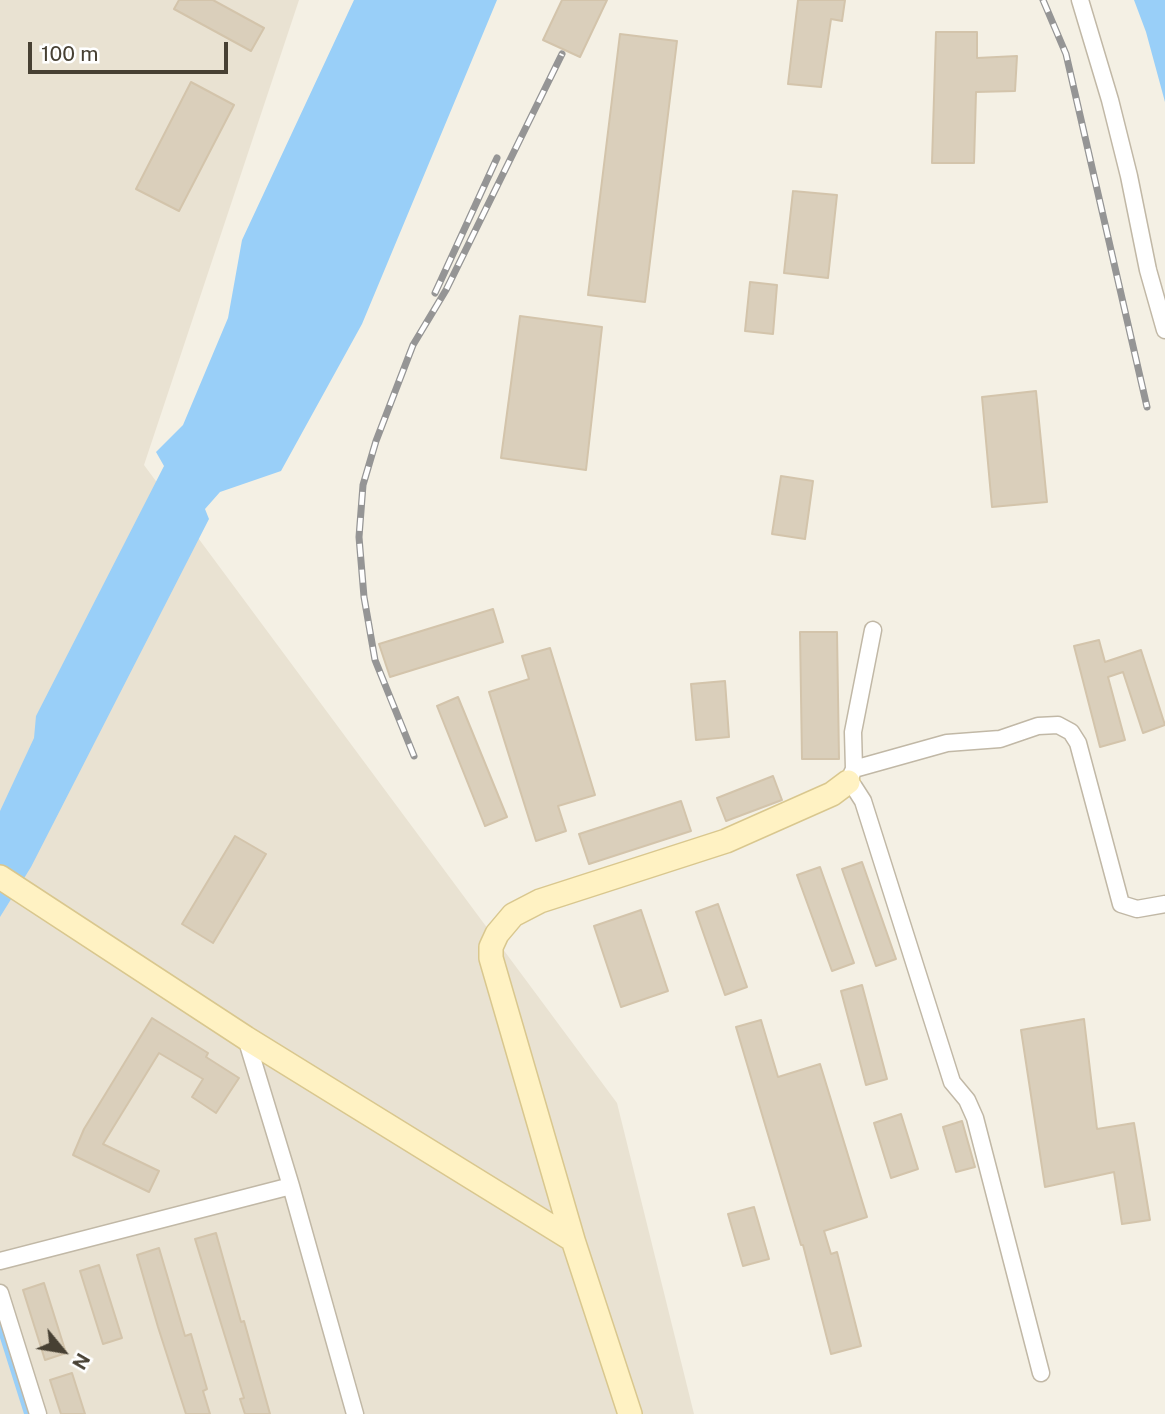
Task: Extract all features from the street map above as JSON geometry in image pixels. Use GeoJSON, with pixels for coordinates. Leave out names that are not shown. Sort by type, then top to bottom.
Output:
{"type":"FeatureCollection","features":[{"type":"Feature","properties":{"kind":"main road"},"geometry":{"type":"LineString","coordinates":[[630,1414],[573,1240],[491,958],[491,947],[497,934],[513,915],[540,901],[726,841],[832,794],[851,776]]}},
{"type":"Feature","properties":{"kind":"main road"},"geometry":{"type":"LineString","coordinates":[[0,877],[246,1038],[573,1240]]}},
{"type":"Feature","properties":{"kind":"street"},"geometry":{"type":"LineString","coordinates":[[1080,0],[1113,112],[1148,270],[1165,330]]}},
{"type":"Feature","properties":{"kind":"street"},"geometry":{"type":"LineString","coordinates":[[873,630],[853,732],[851,776],[863,801],[952,1082],[967,1100],[975,1118],[1041,1373]]}},
{"type":"Feature","properties":{"kind":"street"},"geometry":{"type":"LineString","coordinates":[[851,776],[947,743],[1000,739],[1038,726],[1058,725],[1071,732],[1078,743],[1121,904],[1137,909],[1165,904]]}},
{"type":"Feature","properties":{"kind":"street"},"geometry":{"type":"LineString","coordinates":[[246,1038],[355,1414]]}},
{"type":"Feature","properties":{"kind":"street"},"geometry":{"type":"LineString","coordinates":[[0,1261],[291,1186]]}},
{"type":"Feature","properties":{"kind":"street"},"geometry":{"type":"LineString","coordinates":[[0,1293],[38,1414]]}},
{"type":"Feature","properties":{"kind":"shaded area"},"geometry":{"type":"Polygon","coordinates":[[[0,0],[299,0],[144,465],[617,1103],[694,1414],[0,1414],[0,0]]]}},
{"type":"Feature","properties":{"kind":"water"},"geometry":{"type":"Polygon","coordinates":[[[354,0],[497,0],[362,324],[281,471],[220,492],[205,509],[209,519],[31,867],[0,917],[0,811],[34,738],[36,716],[164,466],[156,452],[183,425],[228,318],[242,240],[354,0]]]}},
{"type":"Feature","properties":{"kind":"water"},"geometry":{"type":"Polygon","coordinates":[[[1134,0],[1165,0],[1165,102],[1146,32],[1134,0]]]}},
{"type":"Feature","properties":{"kind":"water"},"geometry":{"type":"Polygon","coordinates":[[[0,1303],[34,1414],[24,1414],[0,1338],[0,1303]]]}},
{"type":"Feature","properties":{"kind":"building"},"geometry":{"type":"Polygon","coordinates":[[[179,0],[213,0],[264,28],[251,51],[174,9],[179,0]]]}},
{"type":"Feature","properties":{"kind":"building"},"geometry":{"type":"Polygon","coordinates":[[[562,0],[607,0],[580,57],[543,40],[562,0]]]}},
{"type":"Feature","properties":{"kind":"building"},"geometry":{"type":"Polygon","coordinates":[[[798,0],[845,0],[842,21],[831,19],[821,87],[788,84],[798,0]]]}},
{"type":"Feature","properties":{"kind":"building"},"geometry":{"type":"Polygon","coordinates":[[[936,32],[977,32],[977,58],[1017,56],[1015,91],[976,92],[974,163],[932,163],[936,32]]]}},
{"type":"Feature","properties":{"kind":"building"},"geometry":{"type":"Polygon","coordinates":[[[620,34],[677,41],[645,302],[588,295],[620,34]]]}},
{"type":"Feature","properties":{"kind":"building"},"geometry":{"type":"Polygon","coordinates":[[[191,82],[234,105],[179,211],[136,189],[191,82]]]}},
{"type":"Feature","properties":{"kind":"building"},"geometry":{"type":"Polygon","coordinates":[[[793,191],[837,195],[828,278],[784,273],[793,191]]]}},
{"type":"Feature","properties":{"kind":"building"},"geometry":{"type":"Polygon","coordinates":[[[750,282],[777,285],[773,334],[745,331],[750,282]]]}},
{"type":"Feature","properties":{"kind":"building"},"geometry":{"type":"Polygon","coordinates":[[[520,316],[602,327],[586,470],[501,458],[520,316]]]}},
{"type":"Feature","properties":{"kind":"building"},"geometry":{"type":"Polygon","coordinates":[[[1036,391],[1047,502],[992,507],[982,397],[1036,391]]]}},
{"type":"Feature","properties":{"kind":"building"},"geometry":{"type":"Polygon","coordinates":[[[781,476],[813,481],[805,539],[772,534],[781,476]]]}},
{"type":"Feature","properties":{"kind":"building"},"geometry":{"type":"Polygon","coordinates":[[[493,609],[503,642],[390,677],[379,644],[493,609]]]}},
{"type":"Feature","properties":{"kind":"building"},"geometry":{"type":"Polygon","coordinates":[[[800,632],[837,632],[839,759],[802,759],[800,632]]]}},
{"type":"Feature","properties":{"kind":"building"},"geometry":{"type":"Polygon","coordinates":[[[1099,640],[1105,662],[1141,650],[1165,725],[1143,733],[1123,672],[1108,677],[1125,740],[1100,747],[1074,646],[1099,640]]]}},
{"type":"Feature","properties":{"kind":"building"},"geometry":{"type":"Polygon","coordinates":[[[550,648],[595,795],[558,806],[566,831],[536,841],[489,692],[529,679],[522,656],[550,648]]]}},
{"type":"Feature","properties":{"kind":"building"},"geometry":{"type":"Polygon","coordinates":[[[725,681],[729,737],[696,740],[691,684],[725,681]]]}},
{"type":"Feature","properties":{"kind":"building"},"geometry":{"type":"Polygon","coordinates":[[[458,697],[507,817],[485,826],[437,706],[458,697]]]}},
{"type":"Feature","properties":{"kind":"building"},"geometry":{"type":"Polygon","coordinates":[[[773,776],[782,800],[726,821],[717,798],[773,776]]]}},
{"type":"Feature","properties":{"kind":"building"},"geometry":{"type":"Polygon","coordinates":[[[681,801],[691,831],[589,864],[579,834],[681,801]]]}},
{"type":"Feature","properties":{"kind":"building"},"geometry":{"type":"Polygon","coordinates":[[[235,836],[266,854],[213,943],[182,924],[235,836]]]}},
{"type":"Feature","properties":{"kind":"building"},"geometry":{"type":"Polygon","coordinates":[[[862,862],[896,959],[876,966],[842,869],[862,862]]]}},
{"type":"Feature","properties":{"kind":"building"},"geometry":{"type":"Polygon","coordinates":[[[820,867],[854,963],[832,971],[797,875],[820,867]]]}},
{"type":"Feature","properties":{"kind":"building"},"geometry":{"type":"Polygon","coordinates":[[[718,904],[747,987],[725,995],[696,912],[718,904]]]}},
{"type":"Feature","properties":{"kind":"building"},"geometry":{"type":"Polygon","coordinates":[[[641,910],[668,991],[621,1007],[594,926],[641,910]]]}},
{"type":"Feature","properties":{"kind":"building"},"geometry":{"type":"Polygon","coordinates":[[[862,985],[887,1079],[866,1085],[841,991],[862,985]]]}},
{"type":"Feature","properties":{"kind":"building"},"geometry":{"type":"Polygon","coordinates":[[[152,1018],[208,1053],[206,1057],[239,1078],[216,1113],[192,1097],[203,1079],[159,1053],[103,1144],[159,1171],[149,1192],[73,1155],[84,1129],[152,1018]]]}},
{"type":"Feature","properties":{"kind":"building"},"geometry":{"type":"Polygon","coordinates":[[[1084,1019],[1097,1129],[1134,1123],[1150,1220],[1122,1224],[1114,1172],[1045,1187],[1021,1030],[1084,1019]]]}},
{"type":"Feature","properties":{"kind":"building"},"geometry":{"type":"Polygon","coordinates":[[[761,1020],[778,1077],[820,1064],[867,1217],[824,1231],[831,1254],[837,1252],[861,1346],[831,1354],[803,1245],[736,1027],[761,1020]]]}},
{"type":"Feature","properties":{"kind":"building"},"geometry":{"type":"Polygon","coordinates":[[[901,1114],[918,1169],[891,1178],[874,1123],[901,1114]]]}},
{"type":"Feature","properties":{"kind":"building"},"geometry":{"type":"Polygon","coordinates":[[[962,1121],[975,1167],[956,1172],[943,1127],[962,1121]]]}},
{"type":"Feature","properties":{"kind":"building"},"geometry":{"type":"Polygon","coordinates":[[[754,1207],[769,1259],[743,1266],[728,1214],[754,1207]]]}},
{"type":"Feature","properties":{"kind":"building"},"geometry":{"type":"Polygon","coordinates":[[[216,1233],[270,1414],[245,1414],[240,1399],[244,1398],[195,1239],[216,1233]]]}},
{"type":"Feature","properties":{"kind":"building"},"geometry":{"type":"Polygon","coordinates":[[[159,1248],[185,1336],[191,1334],[207,1389],[203,1391],[210,1414],[186,1414],[158,1327],[137,1255],[159,1248]]]}},
{"type":"Feature","properties":{"kind":"building"},"geometry":{"type":"Polygon","coordinates":[[[99,1265],[122,1338],[103,1344],[80,1271],[99,1265]]]}},
{"type":"Feature","properties":{"kind":"building"},"geometry":{"type":"Polygon","coordinates":[[[44,1283],[66,1353],[45,1360],[23,1290],[44,1283]]]}},
{"type":"Feature","properties":{"kind":"building"},"geometry":{"type":"Polygon","coordinates":[[[72,1373],[85,1414],[61,1414],[50,1380],[72,1373]]]}},
{"type":"Feature","properties":{"kind":"railway"},"geometry":{"type":"LineString","coordinates":[[1043,0],[1066,54],[1147,407]]}},
{"type":"Feature","properties":{"kind":"railway"},"geometry":{"type":"LineString","coordinates":[[414,756],[375,660],[364,597],[359,537],[363,485],[376,441],[413,345],[446,290],[562,54]]}},
{"type":"Feature","properties":{"kind":"railway"},"geometry":{"type":"LineString","coordinates":[[435,293],[497,158]]}}]}
